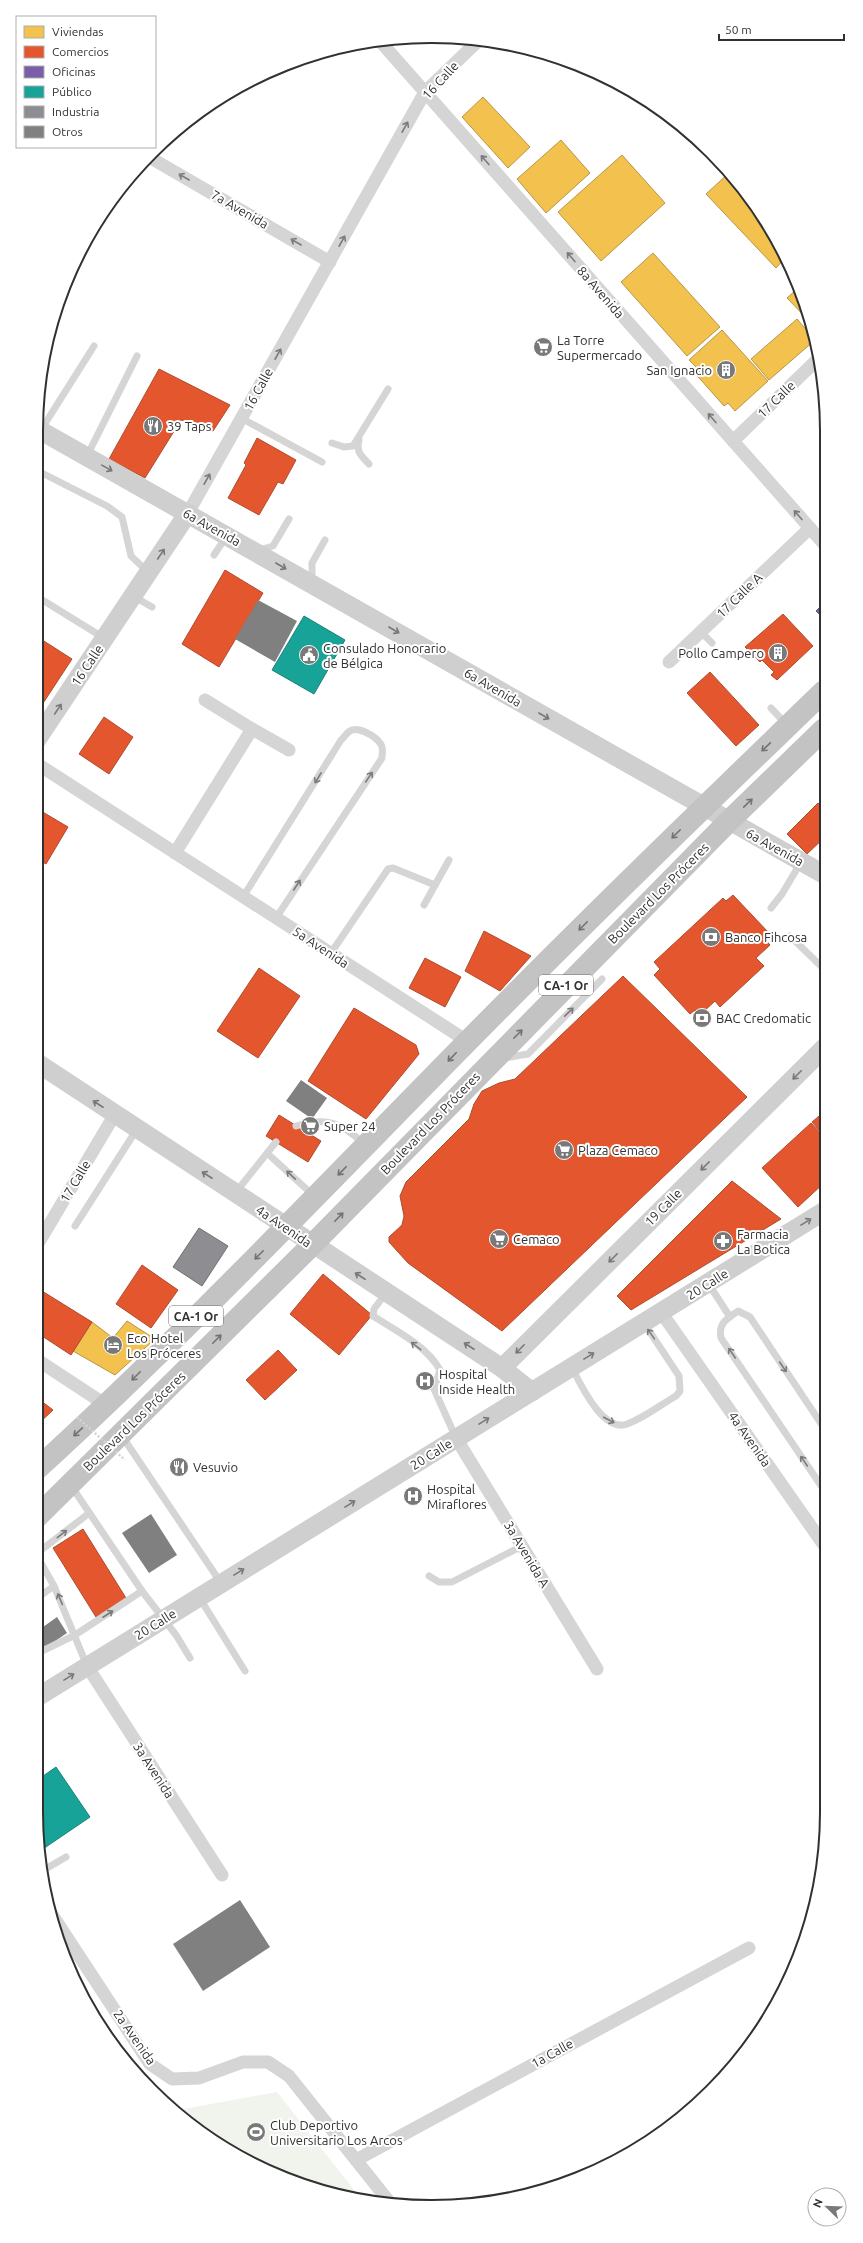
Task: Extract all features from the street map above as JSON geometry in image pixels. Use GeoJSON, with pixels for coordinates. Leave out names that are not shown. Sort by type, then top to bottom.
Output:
{"type":"FeatureCollection","features":[{"type":"Feature","properties":{"kind":"highway","name":"CA-1 Or"},"geometry":{"type":"LineString","coordinates":[[43,1464],[106,1405],[316,1198],[467,1041],[703,807],[820,695]]}},
{"type":"Feature","properties":{"kind":"highway","name":"Boulevard Los Próceres"},"geometry":{"type":"LineString","coordinates":[[43,1511],[312,1245],[492,1060],[728,822],[820,733]]}},
{"type":"Feature","properties":{"kind":"street","name":"16 Calle"},"geometry":{"type":"LineString","coordinates":[[43,730],[188,513],[425,92],[473,45]]}},
{"type":"Feature","properties":{"kind":"street","name":"8a Avenida"},"geometry":{"type":"LineString","coordinates":[[384,46],[820,539]]}},
{"type":"Feature","properties":{"kind":"street","name":"7a Avenida"},"geometry":{"type":"LineString","coordinates":[[154,160],[330,262]]}},
{"type":"Feature","properties":{"kind":"street","name":"17 Calle"},"geometry":{"type":"LineString","coordinates":[[733,441],[814,363]]}},
{"type":"Feature","properties":{"kind":"street","name":"6a Avenida"},"geometry":{"type":"LineString","coordinates":[[43,431],[228,535],[728,822],[820,872]]}},
{"type":"Feature","properties":{"kind":"street","name":"17 Calle A"},"geometry":{"type":"LineString","coordinates":[[669,662],[810,528]]}},
{"type":"Feature","properties":{"kind":"street"},"geometry":{"type":"LineString","coordinates":[[205,700],[289,750]]}},
{"type":"Feature","properties":{"kind":"street"},"geometry":{"type":"LineString","coordinates":[[174,853],[252,729]]}},
{"type":"Feature","properties":{"kind":"street","name":"5a Avenida"},"geometry":{"type":"LineString","coordinates":[[43,768],[467,1041]]}},
{"type":"Feature","properties":{"kind":"street","name":"19 Calle"},"geometry":{"type":"LineString","coordinates":[[502,1368],[820,1052]]}},
{"type":"Feature","properties":{"kind":"street","name":"4a Avenida"},"geometry":{"type":"LineString","coordinates":[[43,1067],[312,1245],[502,1368],[532,1392]]}},
{"type":"Feature","properties":{"kind":"street","name":"17 Calle"},"geometry":{"type":"LineString","coordinates":[[43,1235],[115,1114]]}},
{"type":"Feature","properties":{"kind":"street","name":"20 Calle"},"geometry":{"type":"LineString","coordinates":[[43,1694],[820,1214]]}},
{"type":"Feature","properties":{"kind":"street","name":"4a Avenida"},"geometry":{"type":"LineString","coordinates":[[661,1312],[820,1539]]}},
{"type":"Feature","properties":{"kind":"street"},"geometry":{"type":"LineString","coordinates":[[43,1364],[106,1405]]}},
{"type":"Feature","properties":{"kind":"street","name":"3a Avenida A"},"geometry":{"type":"LineString","coordinates":[[456,1438],[597,1669]]}},
{"type":"Feature","properties":{"kind":"street","name":"3a Avenida"},"geometry":{"type":"LineString","coordinates":[[87,1666],[222,1875]]}},
{"type":"Feature","properties":{"kind":"street","name":"2a Avenida"},"geometry":{"type":"LineString","coordinates":[[67,1944],[150,2064],[172,2079],[199,2078],[243,2062],[268,2062],[289,2076],[386,2197]]}},
{"type":"Feature","properties":{"kind":"street","name":"1a Calle"},"geometry":{"type":"LineString","coordinates":[[356,2160],[748,1948]]}},
{"type":"Feature","properties":{"kind":"lane"},"geometry":{"type":"LineString","coordinates":[[43,422],[94,346]]}},
{"type":"Feature","properties":{"kind":"lane"},"geometry":{"type":"LineString","coordinates":[[87,456],[137,356]]}},
{"type":"Feature","properties":{"kind":"lane"},"geometry":{"type":"LineString","coordinates":[[332,443],[344,447],[353,446],[359,440],[388,389]]}},
{"type":"Feature","properties":{"kind":"lane"},"geometry":{"type":"LineString","coordinates":[[241,418],[322,462]]}},
{"type":"Feature","properties":{"kind":"lane"},"geometry":{"type":"LineString","coordinates":[[359,440],[357,448],[360,456],[369,464]]}},
{"type":"Feature","properties":{"kind":"lane"},"geometry":{"type":"LineString","coordinates":[[43,474],[107,506],[122,517],[131,556],[149,572]]}},
{"type":"Feature","properties":{"kind":"lane"},"geometry":{"type":"LineString","coordinates":[[255,551],[273,546],[289,519]]}},
{"type":"Feature","properties":{"kind":"lane"},"geometry":{"type":"LineString","coordinates":[[214,555],[228,535]]}},
{"type":"Feature","properties":{"kind":"lane"},"geometry":{"type":"LineString","coordinates":[[312,584],[312,563],[325,540]]}},
{"type":"Feature","properties":{"kind":"lane"},"geometry":{"type":"LineString","coordinates":[[133,595],[152,608]]}},
{"type":"Feature","properties":{"kind":"lane"},"geometry":{"type":"LineString","coordinates":[[43,600],[104,638]]}},
{"type":"Feature","properties":{"kind":"lane"},"geometry":{"type":"LineString","coordinates":[[701,632],[712,643]]}},
{"type":"Feature","properties":{"kind":"lane"},"geometry":{"type":"LineString","coordinates":[[771,708],[788,726]]}},
{"type":"Feature","properties":{"kind":"lane"},"geometry":{"type":"LineString","coordinates":[[243,897],[341,740],[350,731],[358,729],[380,742],[383,748],[382,758],[276,918]]}},
{"type":"Feature","properties":{"kind":"lane"},"geometry":{"type":"LineString","coordinates":[[424,905],[449,860]]}},
{"type":"Feature","properties":{"kind":"lane"},"geometry":{"type":"LineString","coordinates":[[771,908],[782,894],[801,862]]}},
{"type":"Feature","properties":{"kind":"lane"},"geometry":{"type":"LineString","coordinates":[[331,954],[388,869],[392,868],[435,885]]}},
{"type":"Feature","properties":{"kind":"lane"},"geometry":{"type":"LineString","coordinates":[[790,936],[820,965]]}},
{"type":"Feature","properties":{"kind":"lane"},"geometry":{"type":"LineString","coordinates":[[492,1060],[528,1054],[602,979]]}},
{"type":"Feature","properties":{"kind":"lane"},"geometry":{"type":"LineString","coordinates":[[296,1126],[316,1120],[338,1124],[366,1146]]}},
{"type":"Feature","properties":{"kind":"lane"},"geometry":{"type":"LineString","coordinates":[[75,1226],[137,1129]]}},
{"type":"Feature","properties":{"kind":"lane"},"geometry":{"type":"LineString","coordinates":[[235,1193],[276,1142]]}},
{"type":"Feature","properties":{"kind":"lane"},"geometry":{"type":"LineString","coordinates":[[267,1153],[316,1198]]}},
{"type":"Feature","properties":{"kind":"lane"},"geometry":{"type":"LineString","coordinates":[[708,1283],[730,1317]]}},
{"type":"Feature","properties":{"kind":"lane"},"geometry":{"type":"LineString","coordinates":[[386,1293],[374,1309],[373,1316],[397,1331],[436,1363],[440,1370],[434,1389],[456,1438]]}},
{"type":"Feature","properties":{"kind":"lane"},"geometry":{"type":"LineString","coordinates":[[820,1422],[750,1317],[738,1311],[722,1322],[719,1329],[721,1338],[820,1484]]}},
{"type":"Feature","properties":{"kind":"lane"},"geometry":{"type":"LineString","coordinates":[[571,1367],[597,1411],[613,1423],[626,1425],[676,1396],[680,1391],[679,1376],[643,1323]]}},
{"type":"Feature","properties":{"kind":"lane"},"geometry":{"type":"LineString","coordinates":[[120,1434],[221,1583]]}},
{"type":"Feature","properties":{"kind":"lane"},"geometry":{"type":"LineString","coordinates":[[70,1483],[88,1514],[163,1620],[176,1635],[190,1658]]}},
{"type":"Feature","properties":{"kind":"lane"},"geometry":{"type":"LineString","coordinates":[[43,1549],[88,1514]]}},
{"type":"Feature","properties":{"kind":"lane"},"geometry":{"type":"LineString","coordinates":[[429,1576],[439,1582],[452,1582],[522,1546]]}},
{"type":"Feature","properties":{"kind":"lane"},"geometry":{"type":"LineString","coordinates":[[43,1566],[54,1586],[87,1666]]}},
{"type":"Feature","properties":{"kind":"lane"},"geometry":{"type":"LineString","coordinates":[[43,1593],[54,1586]]}},
{"type":"Feature","properties":{"kind":"lane"},"geometry":{"type":"LineString","coordinates":[[43,1651],[75,1635],[142,1591]]}},
{"type":"Feature","properties":{"kind":"lane"},"geometry":{"type":"LineString","coordinates":[[199,1597],[245,1672]]}},
{"type":"Feature","properties":{"kind":"lane"},"geometry":{"type":"LineString","coordinates":[[47,1868],[66,1857]]}},
{"type":"Feature","properties":{"kind":"path"},"geometry":{"type":"LineString","coordinates":[[77,1417],[125,1460]]}},
{"type":"Feature","properties":{"kind":"shaded area","name":"Club Deportivo Universitario Los Arcos"},"geometry":{"type":"Polygon","coordinates":[[[277,2092],[357,2193],[307,2179],[260,2160],[216,2135],[182,2109],[277,2092]]]}},
{"type":"Feature","properties":{"kind":"building: Viviendas"},"geometry":{"type":"Polygon","coordinates":[[[483,97],[530,147],[508,168],[462,117],[483,97]]]}},
{"type":"Feature","properties":{"kind":"building: Viviendas"},"geometry":{"type":"Polygon","coordinates":[[[561,140],[590,173],[546,213],[517,179],[561,140]]]}},
{"type":"Feature","properties":{"kind":"building: Viviendas"},"geometry":{"type":"Polygon","coordinates":[[[622,155],[665,203],[601,261],[558,212],[622,155]]]}},
{"type":"Feature","properties":{"kind":"building: Viviendas"},"geometry":{"type":"Polygon","coordinates":[[[725,176],[755,216],[768,237],[781,262],[776,268],[706,194],[725,176]]]}},
{"type":"Feature","properties":{"kind":"building: Viviendas"},"geometry":{"type":"Polygon","coordinates":[[[653,253],[720,327],[687,356],[621,282],[653,253]]]}},
{"type":"Feature","properties":{"kind":"building: Viviendas"},"geometry":{"type":"Polygon","coordinates":[[[793,292],[801,312],[787,298],[793,292]]]}},
{"type":"Feature","properties":{"kind":"building: Viviendas"},"geometry":{"type":"Polygon","coordinates":[[[797,319],[807,330],[810,344],[769,380],[751,359],[797,319]]]}},
{"type":"Feature","properties":{"kind":"building: Viviendas","name":"San Ignacio"},"geometry":{"type":"Polygon","coordinates":[[[722,330],[768,381],[735,411],[728,403],[724,406],[693,371],[697,368],[689,360],[722,330]]]}},
{"type":"Feature","properties":{"kind":"building: Viviendas","name":"Eco Hotel Los Próceres"},"geometry":{"type":"Polygon","coordinates":[[[127,1321],[155,1339],[115,1375],[73,1351],[92,1322],[113,1338],[127,1321]]]}},
{"type":"Feature","properties":{"kind":"building: Comercios","name":"39 Taps"},"geometry":{"type":"Polygon","coordinates":[[[159,369],[230,405],[213,431],[181,420],[145,478],[109,459],[159,369]]]}},
{"type":"Feature","properties":{"kind":"building: Comercios"},"geometry":{"type":"Polygon","coordinates":[[[257,438],[296,460],[283,484],[278,482],[259,515],[228,498],[246,465],[244,463],[257,438]]]}},
{"type":"Feature","properties":{"kind":"building: Comercios"},"geometry":{"type":"Polygon","coordinates":[[[225,570],[263,593],[219,667],[182,644],[225,570]]]}},
{"type":"Feature","properties":{"kind":"building: Comercios","name":"Pollo Campero"},"geometry":{"type":"Polygon","coordinates":[[[783,614],[813,646],[777,680],[771,675],[774,672],[762,660],[760,662],[745,647],[783,614]]]}},
{"type":"Feature","properties":{"kind":"building: Comercios"},"geometry":{"type":"Polygon","coordinates":[[[43,640],[72,659],[43,703],[43,640]]]}},
{"type":"Feature","properties":{"kind":"building: Comercios"},"geometry":{"type":"Polygon","coordinates":[[[710,672],[759,725],[736,746],[687,693],[710,672]]]}},
{"type":"Feature","properties":{"kind":"building: Comercios"},"geometry":{"type":"Polygon","coordinates":[[[104,717],[133,737],[109,774],[79,754],[104,717]]]}},
{"type":"Feature","properties":{"kind":"building: Comercios"},"geometry":{"type":"Polygon","coordinates":[[[818,803],[820,805],[820,842],[807,854],[787,834],[818,803]]]}},
{"type":"Feature","properties":{"kind":"building: Comercios"},"geometry":{"type":"Polygon","coordinates":[[[43,812],[68,827],[46,864],[43,862],[43,812]]]}},
{"type":"Feature","properties":{"kind":"building: Comercios"},"geometry":{"type":"Polygon","coordinates":[[[733,895],[769,933],[764,938],[770,945],[756,958],[764,966],[720,1007],[715,1001],[700,1015],[695,1010],[690,1014],[654,975],[660,969],[654,962],[723,898],[726,901],[733,895]]]}},
{"type":"Feature","properties":{"kind":"building: Comercios"},"geometry":{"type":"Polygon","coordinates":[[[484,931],[531,956],[500,991],[465,971],[484,931]]]}},
{"type":"Feature","properties":{"kind":"building: Comercios"},"geometry":{"type":"Polygon","coordinates":[[[425,958],[461,977],[445,1007],[409,988],[425,958]]]}},
{"type":"Feature","properties":{"kind":"building: Comercios"},"geometry":{"type":"Polygon","coordinates":[[[259,968],[300,996],[258,1058],[217,1031],[259,968]]]}},
{"type":"Feature","properties":{"kind":"building: Comercios","name":"Plaza Cemaco"},"geometry":{"type":"Polygon","coordinates":[[[623,976],[747,1097],[502,1331],[408,1263],[389,1242],[389,1237],[402,1225],[404,1216],[400,1196],[406,1182],[469,1119],[474,1104],[482,1091],[499,1083],[515,1079],[623,976]]]}},
{"type":"Feature","properties":{"kind":"building: Comercios"},"geometry":{"type":"Polygon","coordinates":[[[354,1008],[416,1045],[419,1054],[366,1119],[308,1081],[354,1008]]]}},
{"type":"Feature","properties":{"kind":"building: Comercios"},"geometry":{"type":"Polygon","coordinates":[[[279,1115],[321,1141],[308,1162],[266,1136],[279,1115]]]}},
{"type":"Feature","properties":{"kind":"building: Comercios"},"geometry":{"type":"Polygon","coordinates":[[[820,1115],[820,1131],[812,1122],[820,1115]]]}},
{"type":"Feature","properties":{"kind":"building: Comercios"},"geometry":{"type":"Polygon","coordinates":[[[811,1123],[820,1133],[820,1187],[798,1207],[762,1168],[811,1123]]]}},
{"type":"Feature","properties":{"kind":"building: Comercios"},"geometry":{"type":"Polygon","coordinates":[[[732,1181],[781,1219],[631,1310],[617,1296],[732,1181]]]}},
{"type":"Feature","properties":{"kind":"building: Comercios"},"geometry":{"type":"Polygon","coordinates":[[[142,1265],[178,1290],[151,1328],[116,1304],[142,1265]]]}},
{"type":"Feature","properties":{"kind":"building: Comercios"},"geometry":{"type":"Polygon","coordinates":[[[323,1274],[372,1315],[339,1355],[290,1314],[323,1274]]]}},
{"type":"Feature","properties":{"kind":"building: Comercios"},"geometry":{"type":"Polygon","coordinates":[[[43,1292],[92,1322],[71,1355],[43,1337],[43,1292]]]}},
{"type":"Feature","properties":{"kind":"building: Comercios"},"geometry":{"type":"Polygon","coordinates":[[[278,1350],[297,1370],[265,1400],[246,1380],[278,1350]]]}},
{"type":"Feature","properties":{"kind":"building: Comercios"},"geometry":{"type":"Polygon","coordinates":[[[43,1402],[53,1410],[43,1419],[43,1402]]]}},
{"type":"Feature","properties":{"kind":"building: Comercios"},"geometry":{"type":"Polygon","coordinates":[[[83,1529],[126,1598],[96,1617],[53,1548],[83,1529]]]}},
{"type":"Feature","properties":{"kind":"building: Oficinas"},"geometry":{"type":"Polygon","coordinates":[[[820,607],[820,615],[816,611],[820,607]]]}},
{"type":"Feature","properties":{"kind":"building: Público","name":"Consulado Honorario de Bélgica"},"geometry":{"type":"Polygon","coordinates":[[[304,616],[345,640],[314,694],[272,670],[304,616]]]}},
{"type":"Feature","properties":{"kind":"building: Público"},"geometry":{"type":"Polygon","coordinates":[[[56,1767],[90,1817],[45,1848],[43,1812],[43,1776],[56,1767]]]}},
{"type":"Feature","properties":{"kind":"building: Industria"},"geometry":{"type":"Polygon","coordinates":[[[199,1228],[228,1246],[202,1286],[173,1267],[199,1228]]]}},
{"type":"Feature","properties":{"kind":"building: Otros"},"geometry":{"type":"Polygon","coordinates":[[[258,600],[297,621],[275,662],[235,639],[258,600]]]}},
{"type":"Feature","properties":{"kind":"building: Otros"},"geometry":{"type":"Polygon","coordinates":[[[301,1080],[327,1098],[312,1119],[286,1101],[301,1080]]]}},
{"type":"Feature","properties":{"kind":"building: Otros"},"geometry":{"type":"Polygon","coordinates":[[[151,1514],[177,1555],[149,1573],[122,1533],[151,1514]]]}},
{"type":"Feature","properties":{"kind":"building: Otros"},"geometry":{"type":"Polygon","coordinates":[[[57,1617],[67,1633],[43,1649],[43,1627],[57,1617]]]}},
{"type":"Feature","properties":{"kind":"building: Otros"},"geometry":{"type":"Polygon","coordinates":[[[240,1900],[270,1947],[203,1991],[173,1944],[240,1900]]]}},
{"type":"Feature","properties":{"kind":"place","name":"La Torre Supermercado"},"geometry":{"type":"Point","coordinates":[543,347]}},
{"type":"Feature","properties":{"kind":"place","name":"San Ignacio"},"geometry":{"type":"Point","coordinates":[726,370]}},
{"type":"Feature","properties":{"kind":"place","name":"39 Taps"},"geometry":{"type":"Point","coordinates":[153,426]}},
{"type":"Feature","properties":{"kind":"place","name":"Pollo Campero"},"geometry":{"type":"Point","coordinates":[778,653]}},
{"type":"Feature","properties":{"kind":"place","name":"Consulado Honorario de Bélgica"},"geometry":{"type":"Point","coordinates":[309,655]}},
{"type":"Feature","properties":{"kind":"place","name":"Banco Fihcosa"},"geometry":{"type":"Point","coordinates":[711,937]}},
{"type":"Feature","properties":{"kind":"place","name":"BAC Credomatic"},"geometry":{"type":"Point","coordinates":[702,1018]}},
{"type":"Feature","properties":{"kind":"place","name":"Super 24"},"geometry":{"type":"Point","coordinates":[310,1126]}},
{"type":"Feature","properties":{"kind":"place","name":"Plaza Cemaco"},"geometry":{"type":"Point","coordinates":[564,1150]}},
{"type":"Feature","properties":{"kind":"place","name":"Cemaco"},"geometry":{"type":"Point","coordinates":[499,1239]}},
{"type":"Feature","properties":{"kind":"place","name":"Farmacia La Botica"},"geometry":{"type":"Point","coordinates":[723,1241]}},
{"type":"Feature","properties":{"kind":"place","name":"Eco Hotel Los Próceres"},"geometry":{"type":"Point","coordinates":[113,1345]}},
{"type":"Feature","properties":{"kind":"place","name":"Hospital Inside Health"},"geometry":{"type":"Point","coordinates":[425,1381]}},
{"type":"Feature","properties":{"kind":"place","name":"Vesuvio"},"geometry":{"type":"Point","coordinates":[179,1467]}},
{"type":"Feature","properties":{"kind":"place","name":"Hospital Miraflores"},"geometry":{"type":"Point","coordinates":[413,1496]}},
{"type":"Feature","properties":{"kind":"place","name":"Club Deportivo Universitario Los Arcos"},"geometry":{"type":"Point","coordinates":[256,2132]}}]}
